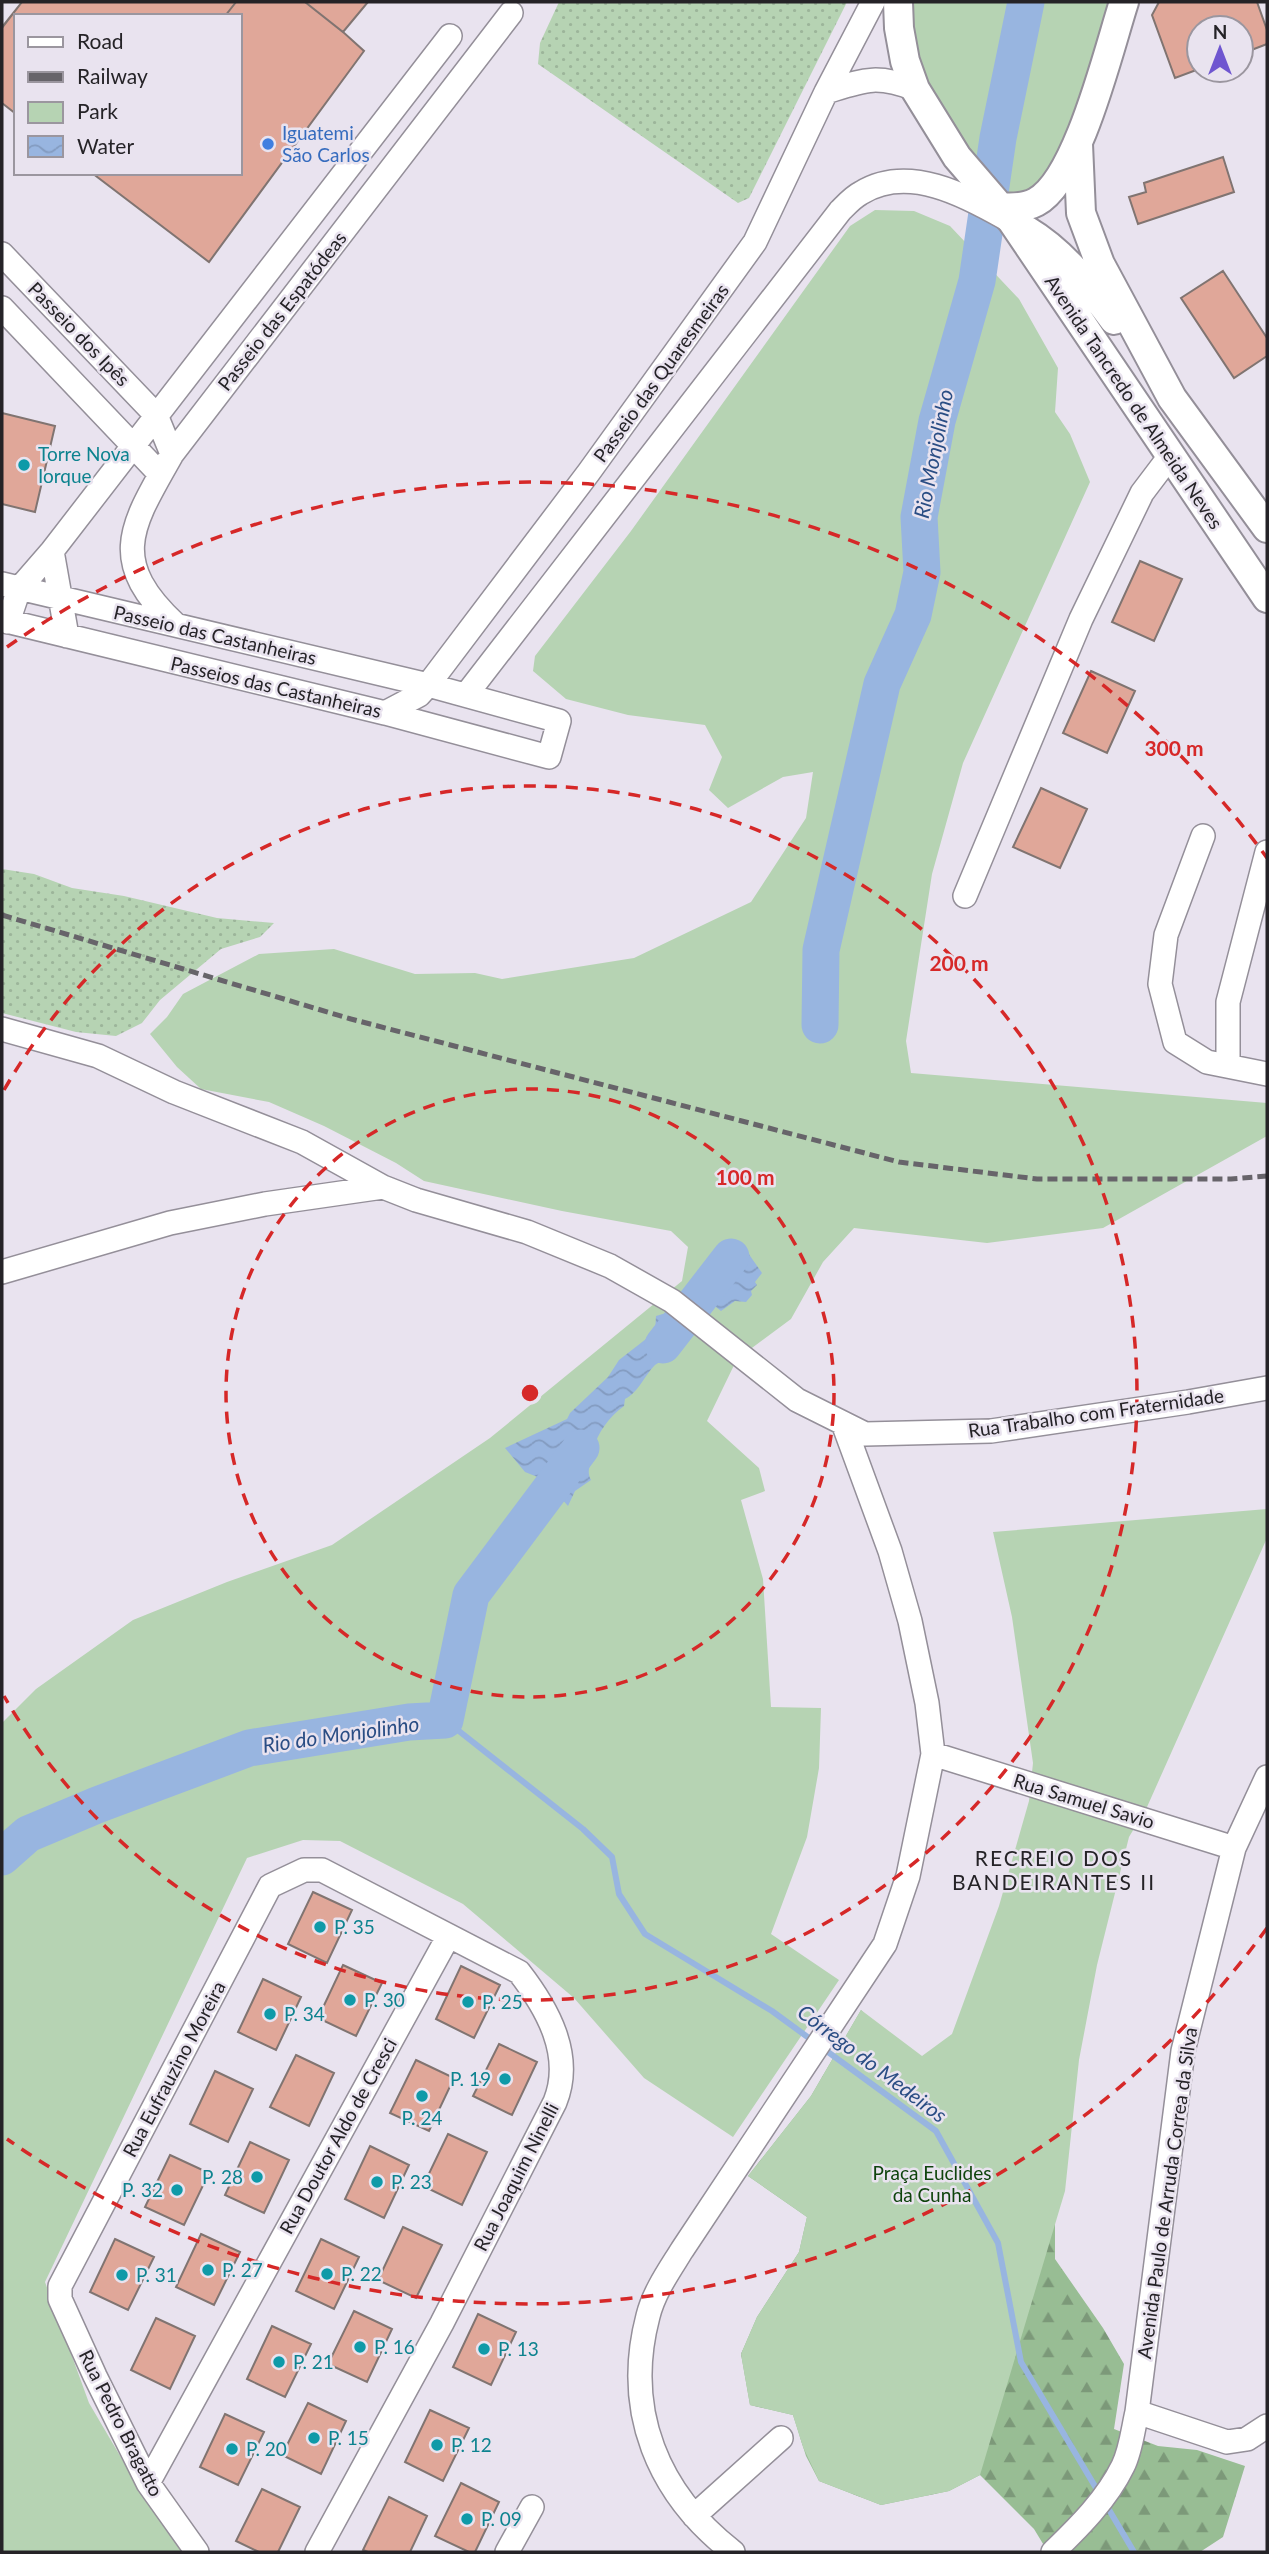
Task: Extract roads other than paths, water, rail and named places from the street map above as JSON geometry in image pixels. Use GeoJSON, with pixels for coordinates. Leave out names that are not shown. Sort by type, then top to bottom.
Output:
{"type":"FeatureCollection","features":[{"type":"Feature","properties":{"kind":"main road"},"geometry":{"type":"LineString","coordinates":[[898,2],[905,61],[915,89],[957,157],[1003,214],[1042,240],[1069,263],[1172,398]]}},
{"type":"Feature","properties":{"kind":"main road"},"geometry":{"type":"LineString","coordinates":[[1003,214],[1037,202],[1054,187],[1078,144],[1124,2]]}},
{"type":"Feature","properties":{"kind":"main road","name":"Avenida Tancredo de Almeida Neves"},"geometry":{"type":"LineString","coordinates":[[1078,144],[1081,213],[1100,264],[1172,398],[1267,528]]}},
{"type":"Feature","properties":{"kind":"main road","name":"Avenida Tancredo de Almeida Neves"},"geometry":{"type":"LineString","coordinates":[[1003,214],[1267,598]]}},
{"type":"Feature","properties":{"kind":"street","name":"Passeio das Quaresmeiras"},"geometry":{"type":"LineString","coordinates":[[385,713],[419,695],[428,685],[590,472],[755,242],[826,92],[873,2]]}},
{"type":"Feature","properties":{"kind":"street","name":"Passeio das Espatódeas"},"geometry":{"type":"LineString","coordinates":[[176,625],[150,599],[137,572],[134,528],[138,514],[166,464],[511,13]]}},
{"type":"Feature","properties":{"kind":"street","name":"Passeio das Espatódeas"},"geometry":{"type":"LineString","coordinates":[[10,586],[52,551],[450,36]]}},
{"type":"Feature","properties":{"kind":"street"},"geometry":{"type":"LineString","coordinates":[[826,92],[860,81],[879,79],[915,89]]}},
{"type":"Feature","properties":{"kind":"street","name":"Passeio das Quaresmeiras"},"geometry":{"type":"LineString","coordinates":[[466,695],[840,211],[858,194],[886,184],[924,183],[956,192],[1003,214]]}},
{"type":"Feature","properties":{"kind":"street","name":"Passeio dos Ipês"},"geometry":{"type":"LineString","coordinates":[[2,254],[156,415]]}},
{"type":"Feature","properties":{"kind":"street","name":"Passeio dos Ipês"},"geometry":{"type":"LineString","coordinates":[[2,308],[134,446],[166,464]]}},
{"type":"Feature","properties":{"kind":"street"},"geometry":{"type":"LineString","coordinates":[[53,361],[79,335]]}},
{"type":"Feature","properties":{"kind":"street"},"geometry":{"type":"LineString","coordinates":[[156,415],[166,464]]}},
{"type":"Feature","properties":{"kind":"street"},"geometry":{"type":"LineString","coordinates":[[965,896],[1081,619],[1142,493],[1170,456]]}},
{"type":"Feature","properties":{"kind":"street"},"geometry":{"type":"LineString","coordinates":[[52,551],[67,636]]}},
{"type":"Feature","properties":{"kind":"street"},"geometry":{"type":"LineString","coordinates":[[5,621],[10,586]]}},
{"type":"Feature","properties":{"kind":"street","name":"Passeio das Castanheiras"},"geometry":{"type":"LineString","coordinates":[[10,586],[428,685]]}},
{"type":"Feature","properties":{"kind":"street"},"geometry":{"type":"LineString","coordinates":[[107,645],[114,610]]}},
{"type":"Feature","properties":{"kind":"street","name":"Passeios das Castanheiras"},"geometry":{"type":"LineString","coordinates":[[5,621],[385,713],[549,757],[559,721],[466,695]]}},
{"type":"Feature","properties":{"kind":"street"},"geometry":{"type":"LineString","coordinates":[[428,685],[466,695]]}},
{"type":"Feature","properties":{"kind":"street"},"geometry":{"type":"LineString","coordinates":[[1203,836],[1166,935],[1160,985],[1175,1042],[1207,1062],[1267,1074]]}},
{"type":"Feature","properties":{"kind":"street"},"geometry":{"type":"LineString","coordinates":[[1228,1066],[1228,1002],[1267,852]]}},
{"type":"Feature","properties":{"kind":"street","name":"Rua Trabalho com Fraternidade"},"geometry":{"type":"LineString","coordinates":[[2,1029],[98,1056],[174,1092],[302,1142],[383,1186],[416,1200],[527,1232],[610,1266],[672,1301],[797,1400],[865,1434],[991,1431],[1267,1388]]}},
{"type":"Feature","properties":{"kind":"street"},"geometry":{"type":"LineString","coordinates":[[2,1272],[170,1223],[265,1204],[383,1186]]}},
{"type":"Feature","properties":{"kind":"street"},"geometry":{"type":"LineString","coordinates":[[733,2552],[708,2533],[673,2490],[646,2431],[640,2401],[640,2370],[648,2316],[659,2288],[682,2250],[885,1944],[908,1876],[933,1754],[927,1703],[910,1621],[890,1551],[843,1423]]}},
{"type":"Feature","properties":{"kind":"street","name":"Rua Samuel Savio"},"geometry":{"type":"LineString","coordinates":[[933,1754],[1234,1848]]}},
{"type":"Feature","properties":{"kind":"street","name":"Avenida Paulo de Arruda Correa da Silva"},"geometry":{"type":"LineString","coordinates":[[1053,2552],[1079,2527],[1124,2465],[1137,2412],[1183,2051],[1234,1848],[1267,1776]]}},
{"type":"Feature","properties":{"kind":"street","name":"Rua Joaquim Ninelli"},"geometry":{"type":"LineString","coordinates":[[304,1870],[322,1870],[519,1972],[540,2000],[555,2032],[562,2074],[561,2087],[442,2323],[317,2552]]}},
{"type":"Feature","properties":{"kind":"street","name":"Rua Eufrauzino Moreira"},"geometry":{"type":"LineString","coordinates":[[60,2286],[270,1886],[304,1870]]}},
{"type":"Feature","properties":{"kind":"street","name":"Rua Doutor Aldo de Cresci"},"geometry":{"type":"LineString","coordinates":[[148,2483],[448,1937]]}},
{"type":"Feature","properties":{"kind":"street","name":"Rua Pedro Bragatto"},"geometry":{"type":"LineString","coordinates":[[60,2286],[61,2299],[90,2365],[148,2483],[197,2552]]}},
{"type":"Feature","properties":{"kind":"street"},"geometry":{"type":"LineString","coordinates":[[1137,2412],[1227,2442],[1247,2439],[1267,2426]]}},
{"type":"Feature","properties":{"kind":"street"},"geometry":{"type":"LineString","coordinates":[[694,2516],[781,2438]]}},
{"type":"Feature","properties":{"kind":"street"},"geometry":{"type":"LineString","coordinates":[[507,2552],[531,2507]]}},
{"type":"Feature","properties":{"kind":"water"},"geometry":{"type":"Polygon","coordinates":[[[728,1248],[746,1250],[762,1273],[746,1302],[735,1301],[721,1311],[707,1300],[717,1284],[717,1266],[728,1248]]]}},
{"type":"Feature","properties":{"kind":"water"},"geometry":{"type":"Polygon","coordinates":[[[676,1310],[694,1321],[683,1342],[673,1347],[671,1357],[655,1365],[634,1393],[625,1399],[624,1406],[605,1425],[593,1450],[597,1455],[590,1467],[591,1480],[575,1491],[568,1506],[545,1480],[525,1472],[505,1448],[567,1419],[608,1377],[619,1360],[655,1332],[656,1316],[676,1310]]]}},
{"type":"Feature","properties":{"kind":"waterway","name":"Rio Monjolinho"},"geometry":{"type":"LineString","coordinates":[[820,1025],[821,950],[882,684],[913,615],[922,572],[919,517],[937,421],[977,281],[998,138],[1026,2]]}},
{"type":"Feature","properties":{"kind":"waterway","name":"Rio do Monjolinho"},"geometry":{"type":"LineString","coordinates":[[663,1345],[731,1257]]}},
{"type":"Feature","properties":{"kind":"waterway","name":"Rio do Monjolinho"},"geometry":{"type":"LineString","coordinates":[[2,1857],[28,1834],[249,1748],[409,1722],[445,1720],[471,1595],[581,1448]]}},
{"type":"Feature","properties":{"kind":"waterway","name":"Córrego do Medeiros"},"geometry":{"type":"LineString","coordinates":[[445,1720],[583,1829],[612,1857],[619,1894],[645,1934],[772,2011],[936,2131],[998,2243],[1021,2362],[1099,2493]]}},
{"type":"Feature","properties":{"kind":"waterway","name":"Córrego do Medeiros"},"geometry":{"type":"LineString","coordinates":[[1105,2503],[1134,2552]]}},
{"type":"Feature","properties":{"kind":"railway"},"geometry":{"type":"LineString","coordinates":[[2,915],[351,1019],[899,1162],[1037,1179],[1231,1179],[1267,1176]]}},
{"type":"Feature","properties":{"kind":"place","name":"Iguatemi São Carlos"},"geometry":{"type":"Point","coordinates":[268,144]}},
{"type":"Feature","properties":{"kind":"place","name":"Torre Nova Iorque"},"geometry":{"type":"Point","coordinates":[24,465]}},
{"type":"Feature","properties":{"kind":"place","name":"P. 35"},"geometry":{"type":"Point","coordinates":[320,1927]}},
{"type":"Feature","properties":{"kind":"place","name":"P. 30"},"geometry":{"type":"Point","coordinates":[350,2000]}},
{"type":"Feature","properties":{"kind":"place","name":"P. 25"},"geometry":{"type":"Point","coordinates":[468,2002]}},
{"type":"Feature","properties":{"kind":"place","name":"P. 34"},"geometry":{"type":"Point","coordinates":[270,2014]}},
{"type":"Feature","properties":{"kind":"place","name":"P. 19"},"geometry":{"type":"Point","coordinates":[505,2079]}},
{"type":"Feature","properties":{"kind":"place","name":"P. 24"},"geometry":{"type":"Point","coordinates":[422,2096]}},
{"type":"Feature","properties":{"kind":"place","name":"P. 28"},"geometry":{"type":"Point","coordinates":[257,2177]}},
{"type":"Feature","properties":{"kind":"place","name":"P. 23"},"geometry":{"type":"Point","coordinates":[377,2182]}},
{"type":"Feature","properties":{"kind":"place","name":"P. 32"},"geometry":{"type":"Point","coordinates":[177,2190]}},
{"type":"Feature","properties":{"kind":"place","name":"P. 27"},"geometry":{"type":"Point","coordinates":[208,2270]}},
{"type":"Feature","properties":{"kind":"place","name":"P. 22"},"geometry":{"type":"Point","coordinates":[327,2274]}},
{"type":"Feature","properties":{"kind":"place","name":"P. 31"},"geometry":{"type":"Point","coordinates":[122,2275]}},
{"type":"Feature","properties":{"kind":"place","name":"P. 16"},"geometry":{"type":"Point","coordinates":[360,2347]}},
{"type":"Feature","properties":{"kind":"place","name":"P. 13"},"geometry":{"type":"Point","coordinates":[484,2349]}},
{"type":"Feature","properties":{"kind":"place","name":"P. 21"},"geometry":{"type":"Point","coordinates":[279,2362]}},
{"type":"Feature","properties":{"kind":"place","name":"P. 15"},"geometry":{"type":"Point","coordinates":[314,2438]}},
{"type":"Feature","properties":{"kind":"place","name":"P. 12"},"geometry":{"type":"Point","coordinates":[437,2445]}},
{"type":"Feature","properties":{"kind":"place","name":"P. 20"},"geometry":{"type":"Point","coordinates":[232,2449]}},
{"type":"Feature","properties":{"kind":"place","name":"P. 09"},"geometry":{"type":"Point","coordinates":[467,2519]}},
{"type":"Feature","properties":{"kind":"district","name":"RECREIO DOS BANDEIRANTES II"},"geometry":{"type":"Point","coordinates":[1054,1871]}},
{"type":"Feature","properties":{"kind":"park label","name":"Praça Euclides da Cunha"},"geometry":{"type":"Point","coordinates":[932,2184]}}]}
